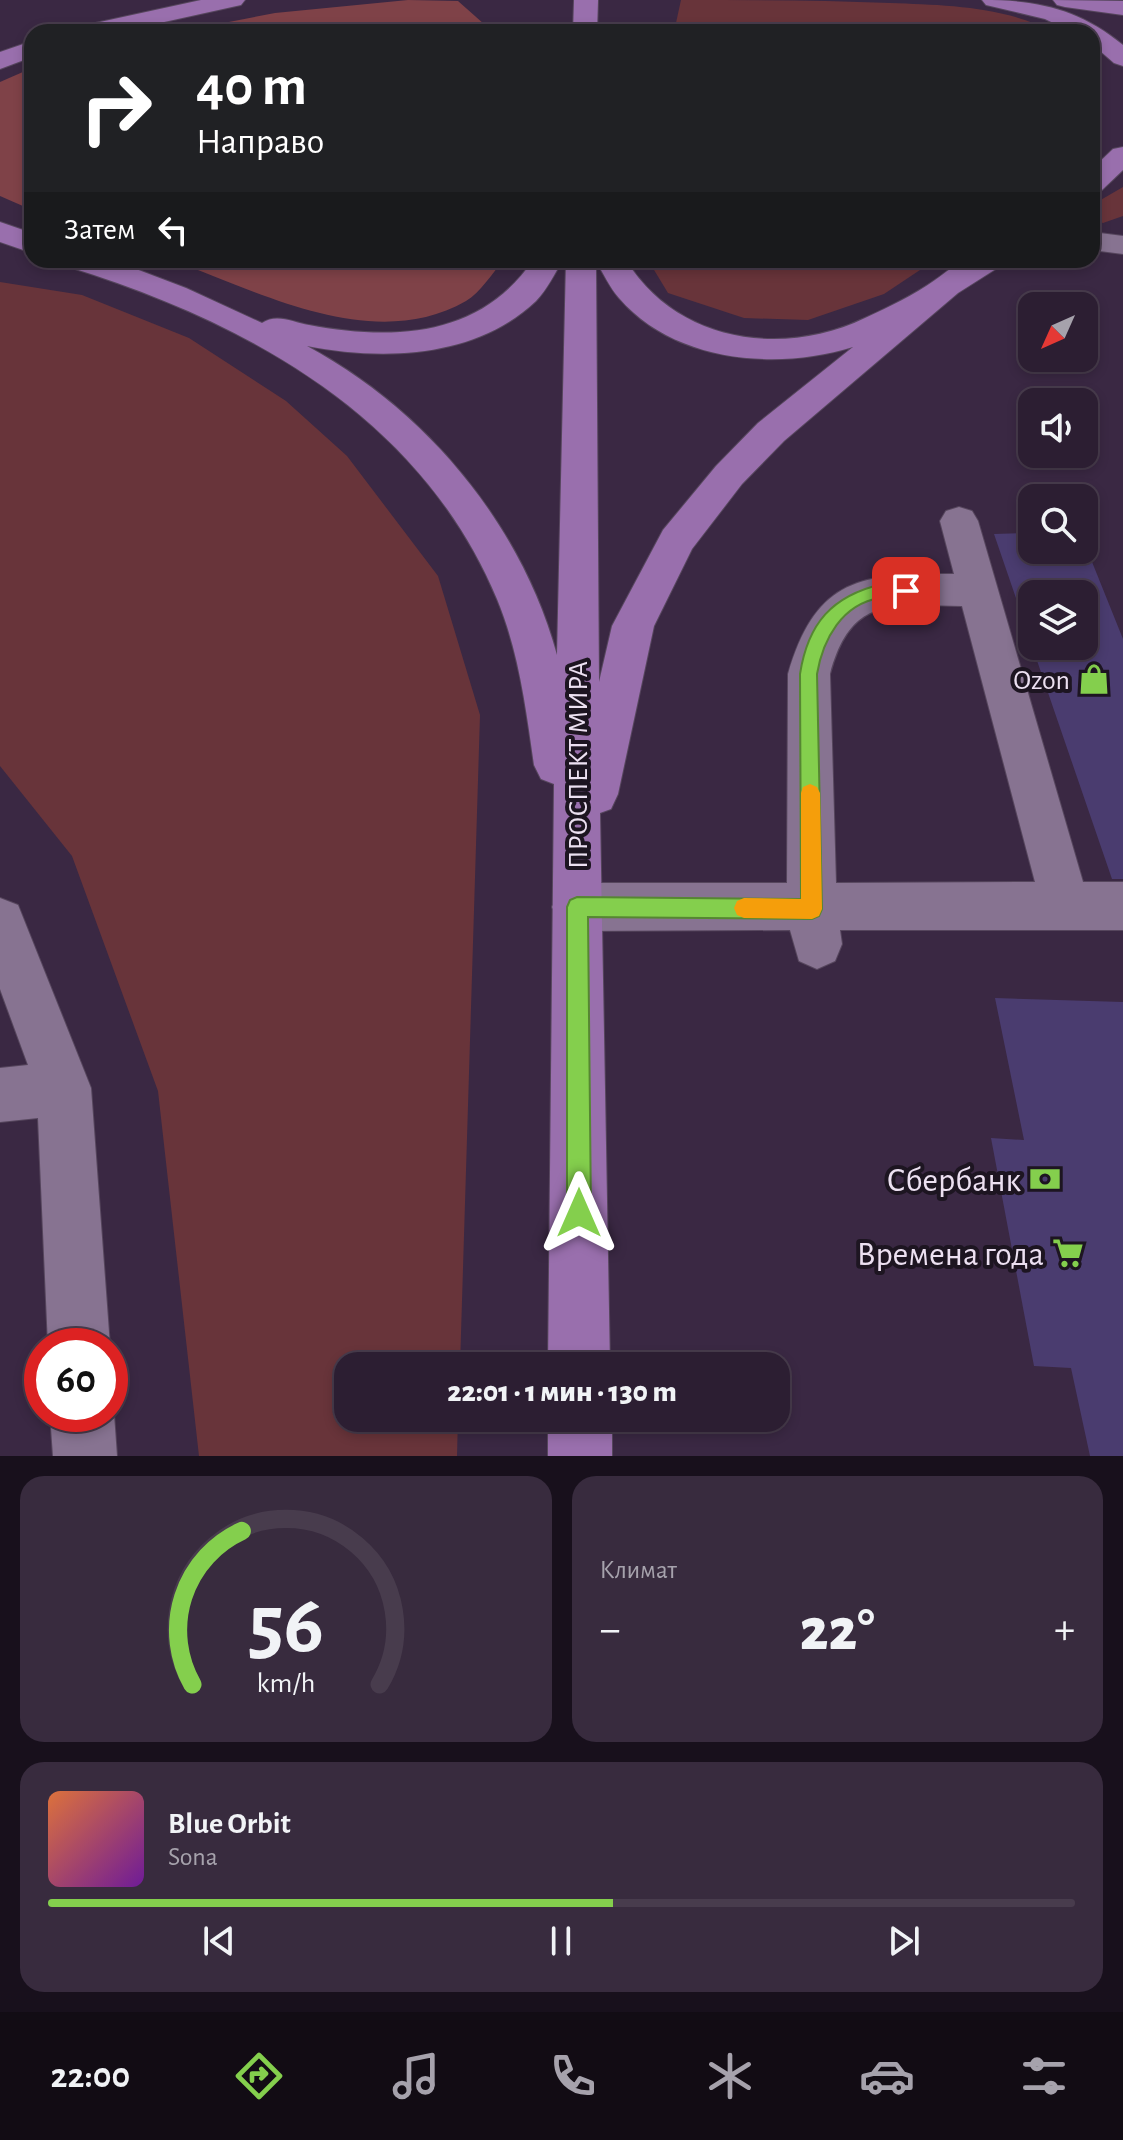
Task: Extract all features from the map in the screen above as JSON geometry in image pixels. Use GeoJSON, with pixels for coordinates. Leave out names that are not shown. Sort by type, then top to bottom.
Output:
{"type":"FeatureCollection","features":[{"type":"Feature","properties":{"kind":"main road"},"geometry":{"type":"LineString","coordinates":[[123,24],[233,0]]}},
{"type":"Feature","properties":{"kind":"main road"},"geometry":{"type":"LineString","coordinates":[[585,24],[586,0]]}},
{"type":"Feature","properties":{"kind":"main road"},"geometry":{"type":"LineString","coordinates":[[994,0],[1053,14],[1075,24]]}},
{"type":"Feature","properties":{"kind":"main road"},"geometry":{"type":"LineString","coordinates":[[1065,0],[1123,8]]}},
{"type":"Feature","properties":{"kind":"main road"},"geometry":{"type":"LineString","coordinates":[[1100,39],[1123,58]]}},
{"type":"Feature","properties":{"kind":"main road"},"geometry":{"type":"LineString","coordinates":[[0,54],[24,49]]}},
{"type":"Feature","properties":{"kind":"main road"},"geometry":{"type":"LineString","coordinates":[[0,61],[24,50]]}},
{"type":"Feature","properties":{"kind":"main road"},"geometry":{"type":"LineString","coordinates":[[1100,177],[1123,155]]}},
{"type":"Feature","properties":{"kind":"main road"},"geometry":{"type":"LineString","coordinates":[[1100,181],[1123,170]]}},
{"type":"Feature","properties":{"kind":"main road"},"geometry":{"type":"LineString","coordinates":[[0,231],[24,242]]}},
{"type":"Feature","properties":{"kind":"main road"},"geometry":{"type":"LineString","coordinates":[[0,244],[24,246]]}},
{"type":"Feature","properties":{"kind":"main road"},"geometry":{"type":"LineString","coordinates":[[101,268],[210,310],[296,334],[353,344],[393,345],[438,338],[478,325],[516,302],[545,268]]}},
{"type":"Feature","properties":{"kind":"main road","name":"ПРОСПЕКТ МИРА"},"geometry":{"type":"LineString","coordinates":[[579,1352],[577,893],[581,268]]}},
{"type":"Feature","properties":{"kind":"main road"},"geometry":{"type":"LineString","coordinates":[[614,268],[640,305],[668,324],[704,339],[745,347],[789,348],[826,344],[861,332],[975,268]]}},
{"type":"Feature","properties":{"kind":"main road"},"geometry":{"type":"LineString","coordinates":[[577,893],[633,626],[677,540],[729,475],[771,432],[951,283]]}},
{"type":"Feature","properties":{"kind":"main road"},"geometry":{"type":"LineString","coordinates":[[210,310],[305,359],[367,400],[413,442],[464,504],[497,558],[529,634],[548,714],[577,893]]}},
{"type":"Feature","properties":{"kind":"main road"},"geometry":{"type":"LineString","coordinates":[[580,1432],[580,1456]]}},
{"type":"Feature","properties":{"kind":"lane"},"geometry":{"type":"LineString","coordinates":[[959,521],[1065,905]]}},
{"type":"Feature","properties":{"kind":"lane"},"geometry":{"type":"LineString","coordinates":[[814,927],[809,674],[813,648],[824,626],[858,597],[882,591],[979,590]]}},
{"type":"Feature","properties":{"kind":"lane"},"geometry":{"type":"LineString","coordinates":[[577,893],[814,927],[1065,905],[1123,906]]}},
{"type":"Feature","properties":{"kind":"lane"},"geometry":{"type":"LineString","coordinates":[[0,922],[64,1088],[78,1328]]}},
{"type":"Feature","properties":{"kind":"lane"},"geometry":{"type":"LineString","coordinates":[[0,1095],[64,1088]]}},
{"type":"Feature","properties":{"kind":"lane"},"geometry":{"type":"LineString","coordinates":[[83,1432],[85,1456]]}},
{"type":"Feature","properties":{"kind":"shaded area"},"geometry":{"type":"Polygon","coordinates":[[[408,0],[458,1],[484,24],[218,24],[275,13],[408,0]]]}},
{"type":"Feature","properties":{"kind":"shaded area"},"geometry":{"type":"Polygon","coordinates":[[[681,0],[838,1],[952,6],[994,12],[1036,24],[676,24],[681,0]]]}},
{"type":"Feature","properties":{"kind":"shaded area"},"geometry":{"type":"Polygon","coordinates":[[[24,72],[24,206],[0,196],[0,82],[24,72]]]}},
{"type":"Feature","properties":{"kind":"shaded area"},"geometry":{"type":"Polygon","coordinates":[[[1123,187],[1123,216],[1100,222],[1100,200],[1123,187]]]}},
{"type":"Feature","properties":{"kind":"shaded area"},"geometry":{"type":"Polygon","coordinates":[[[192,268],[497,268],[466,301],[430,316],[393,321],[356,320],[279,301],[192,268]]]}},
{"type":"Feature","properties":{"kind":"shaded area"},"geometry":{"type":"Polygon","coordinates":[[[653,268],[923,268],[884,294],[808,320],[744,318],[668,293],[653,268]]]}},
{"type":"Feature","properties":{"kind":"shaded area"},"geometry":{"type":"Polygon","coordinates":[[[0,282],[82,295],[189,338],[286,401],[347,456],[438,576],[480,715],[460,1352],[334,1352],[334,1432],[458,1432],[457,1456],[199,1456],[158,1091],[72,856],[0,766],[0,282]]]}},
{"type":"Feature","properties":{"kind":"building"},"geometry":{"type":"Polygon","coordinates":[[[1018,533],[1018,564],[1093,564],[1123,639],[1123,879],[1112,879],[1037,660],[1098,660],[1098,580],[1018,580],[1018,604],[994,534],[1018,533]]]}},
{"type":"Feature","properties":{"kind":"building","name":"Времена года"},"geometry":{"type":"Polygon","coordinates":[[[995,998],[1123,1002],[1123,1456],[1090,1456],[1071,1368],[1034,1366],[991,1138],[1024,1140],[995,998]]]}},
{"type":"Feature","properties":{"kind":"slow traffic"},"geometry":{"type":"LineString","coordinates":[[744,908],[812,909],[810,793]]}},
{"type":"Feature","properties":{"kind":"place","name":"Ozon"},"geometry":{"type":"Point","coordinates":[1094,679]}},
{"type":"Feature","properties":{"kind":"place","name":"Сбербанк"},"geometry":{"type":"Point","coordinates":[1045,1179]}},
{"type":"Feature","properties":{"kind":"place","name":"Времена года"},"geometry":{"type":"Point","coordinates":[1068,1253]}},
{"type":"Feature","properties":{"kind":"route"},"geometry":{"type":"LineString","coordinates":[[579,1213],[577,907],[812,909],[809,674],[813,648],[824,626],[858,597],[882,591],[906,591]]}}]}
